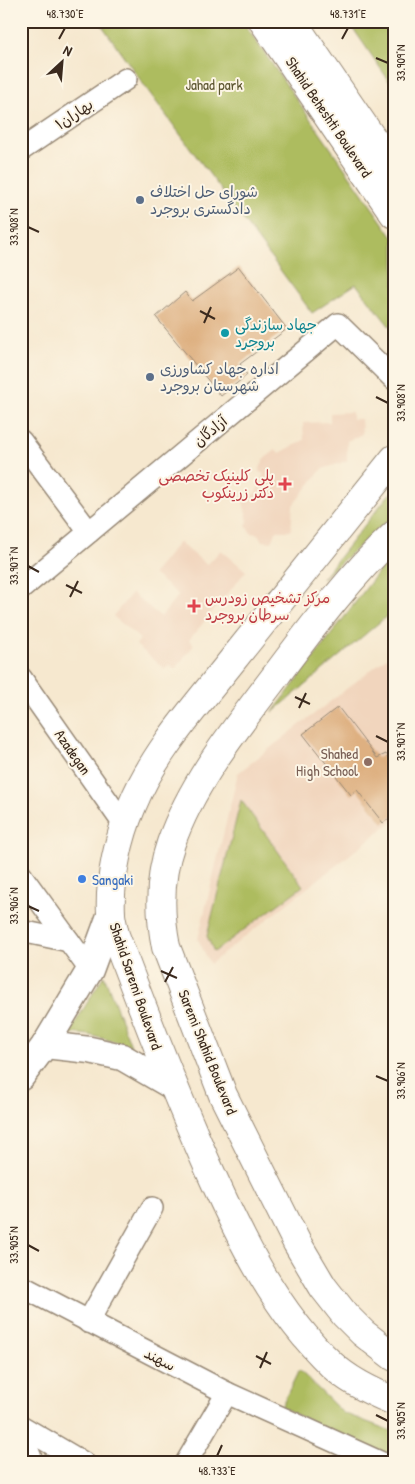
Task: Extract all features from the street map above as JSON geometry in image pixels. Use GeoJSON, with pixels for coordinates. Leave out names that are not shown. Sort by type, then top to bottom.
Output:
{"type":"FeatureCollection","features":[{"type":"Feature","properties":{"kind":"main road","name":"Shahid Beheshti Boulevard"},"geometry":{"type":"LineString","coordinates":[[263,21],[394,214]]}},
{"type":"Feature","properties":{"kind":"main road","name":"Shahid Beheshti Boulevard"},"geometry":{"type":"LineString","coordinates":[[292,21],[394,170]]}},
{"type":"Feature","properties":{"kind":"main road","name":"Shahid Saremi Boulevard"},"geometry":{"type":"LineString","coordinates":[[394,459],[165,748],[145,778],[124,826],[112,884],[111,913],[115,935],[172,1086],[222,1199],[260,1272],[291,1319],[312,1345],[333,1366],[361,1385],[394,1401]]}},
{"type":"Feature","properties":{"kind":"main road","name":"Saremi Shahid Boulevard"},"geometry":{"type":"LineString","coordinates":[[394,534],[375,552],[302,641],[236,728],[201,780],[182,814],[170,844],[162,877],[161,922],[166,947],[223,1094],[297,1243],[324,1287],[345,1315],[363,1333],[394,1357]]}},
{"type":"Feature","properties":{"kind":"street","name":"بهاران۱"},"geometry":{"type":"LineString","coordinates":[[21,150],[126,79]]}},
{"type":"Feature","properties":{"kind":"street","name":"آزادگان"},"geometry":{"type":"LineString","coordinates":[[21,589],[338,324],[394,379]]}},
{"type":"Feature","properties":{"kind":"street"},"geometry":{"type":"LineString","coordinates":[[21,441],[89,532]]}},
{"type":"Feature","properties":{"kind":"street","name":"Azadegan"},"geometry":{"type":"LineString","coordinates":[[21,678],[124,826]]}},
{"type":"Feature","properties":{"kind":"street"},"geometry":{"type":"LineString","coordinates":[[21,875],[90,970]]}},
{"type":"Feature","properties":{"kind":"street"},"geometry":{"type":"LineString","coordinates":[[21,1077],[44,1045],[90,970],[111,913]]}},
{"type":"Feature","properties":{"kind":"street"},"geometry":{"type":"LineString","coordinates":[[21,931],[69,941]]}},
{"type":"Feature","properties":{"kind":"street"},"geometry":{"type":"LineString","coordinates":[[44,1045],[90,1050],[122,1057],[172,1086]]}},
{"type":"Feature","properties":{"kind":"street"},"geometry":{"type":"LineString","coordinates":[[88,1322],[152,1208]]}},
{"type":"Feature","properties":{"kind":"street","name":"سهند"},"geometry":{"type":"LineString","coordinates":[[21,1286],[227,1393],[382,1463]]}},
{"type":"Feature","properties":{"kind":"street"},"geometry":{"type":"LineString","coordinates":[[186,1463],[227,1393]]}},
{"type":"Feature","properties":{"kind":"street"},"geometry":{"type":"LineString","coordinates":[[21,1426],[84,1463]]}},
{"type":"Feature","properties":{"kind":"street"},"geometry":{"type":"LineString","coordinates":[[21,1434],[33,1463]]}},
{"type":"Feature","properties":{"kind":"shaded area","name":"پلی کلینیک تخصصی دکتر زرینکوب"},"geometry":{"type":"Polygon","coordinates":[[[352,412],[352,419],[361,419],[362,434],[347,441],[347,461],[322,469],[293,505],[291,531],[276,531],[272,542],[262,541],[258,534],[251,533],[246,526],[248,521],[242,497],[255,494],[264,474],[259,471],[264,459],[276,450],[280,453],[304,440],[303,423],[330,422],[330,413],[352,412]]]}},
{"type":"Feature","properties":{"kind":"shaded area","name":"مرکز تشخیص زودرس سرطان بروجرد"},"geometry":{"type":"Polygon","coordinates":[[[179,542],[207,565],[221,550],[246,571],[189,640],[194,645],[175,669],[169,665],[165,669],[136,645],[140,639],[113,616],[132,593],[161,617],[179,595],[153,574],[179,542]]]}},
{"type":"Feature","properties":{"kind":"shaded area"},"geometry":{"type":"Polygon","coordinates":[[[394,652],[394,820],[210,964],[198,939],[238,773],[394,652]]]}},
{"type":"Feature","properties":{"kind":"green space","name":"Jahad park"},"geometry":{"type":"Polygon","coordinates":[[[99,21],[242,21],[394,239],[394,332],[356,284],[312,313],[146,88],[99,21]]]}},
{"type":"Feature","properties":{"kind":"green space"},"geometry":{"type":"Polygon","coordinates":[[[348,21],[394,21],[394,88],[348,21]]]}},
{"type":"Feature","properties":{"kind":"green space"},"geometry":{"type":"Polygon","coordinates":[[[394,490],[394,515],[322,579],[387,497],[394,490]]]}},
{"type":"Feature","properties":{"kind":"green space"},"geometry":{"type":"Polygon","coordinates":[[[394,551],[394,610],[273,712],[394,551]]]}},
{"type":"Feature","properties":{"kind":"green space"},"geometry":{"type":"Polygon","coordinates":[[[241,800],[303,886],[214,952],[207,936],[241,800]]]}},
{"type":"Feature","properties":{"kind":"green space"},"geometry":{"type":"Polygon","coordinates":[[[104,975],[131,1046],[89,1035],[69,1033],[104,975]]]}},
{"type":"Feature","properties":{"kind":"green space"},"geometry":{"type":"Polygon","coordinates":[[[299,1370],[343,1413],[394,1432],[394,1462],[281,1407],[299,1370]]]}},
{"type":"Feature","properties":{"kind":"building","name":"جهاد سازندگی بروجرد"},"geometry":{"type":"Polygon","coordinates":[[[239,267],[287,329],[240,364],[247,375],[221,396],[156,317],[185,292],[192,301],[239,267]]]}},
{"type":"Feature","properties":{"kind":"building"},"geometry":{"type":"Polygon","coordinates":[[[338,707],[377,758],[386,754],[394,764],[394,814],[383,823],[357,790],[351,795],[303,734],[338,707]]]}},
{"type":"Feature","properties":{"kind":"place","name":"شورای حل اختلاف دادگستری بروجرد"},"geometry":{"type":"Point","coordinates":[140,200]}},
{"type":"Feature","properties":{"kind":"place","name":"جهاد سازندگی بروجرد"},"geometry":{"type":"Point","coordinates":[225,333]}},
{"type":"Feature","properties":{"kind":"place","name":"اداره جهاد کشاورزی شهرستان بروجرد"},"geometry":{"type":"Point","coordinates":[150,377]}},
{"type":"Feature","properties":{"kind":"place","name":"پلی کلینیک تخصصی دکتر زرینکوب"},"geometry":{"type":"Point","coordinates":[285,484]}},
{"type":"Feature","properties":{"kind":"place","name":"مرکز تشخیص زودرس سرطان بروجرد"},"geometry":{"type":"Point","coordinates":[194,606]}},
{"type":"Feature","properties":{"kind":"place","name":"Shahed High School"},"geometry":{"type":"Point","coordinates":[368,762]}},
{"type":"Feature","properties":{"kind":"place","name":"Sangaki"},"geometry":{"type":"Point","coordinates":[82,879]}}]}
